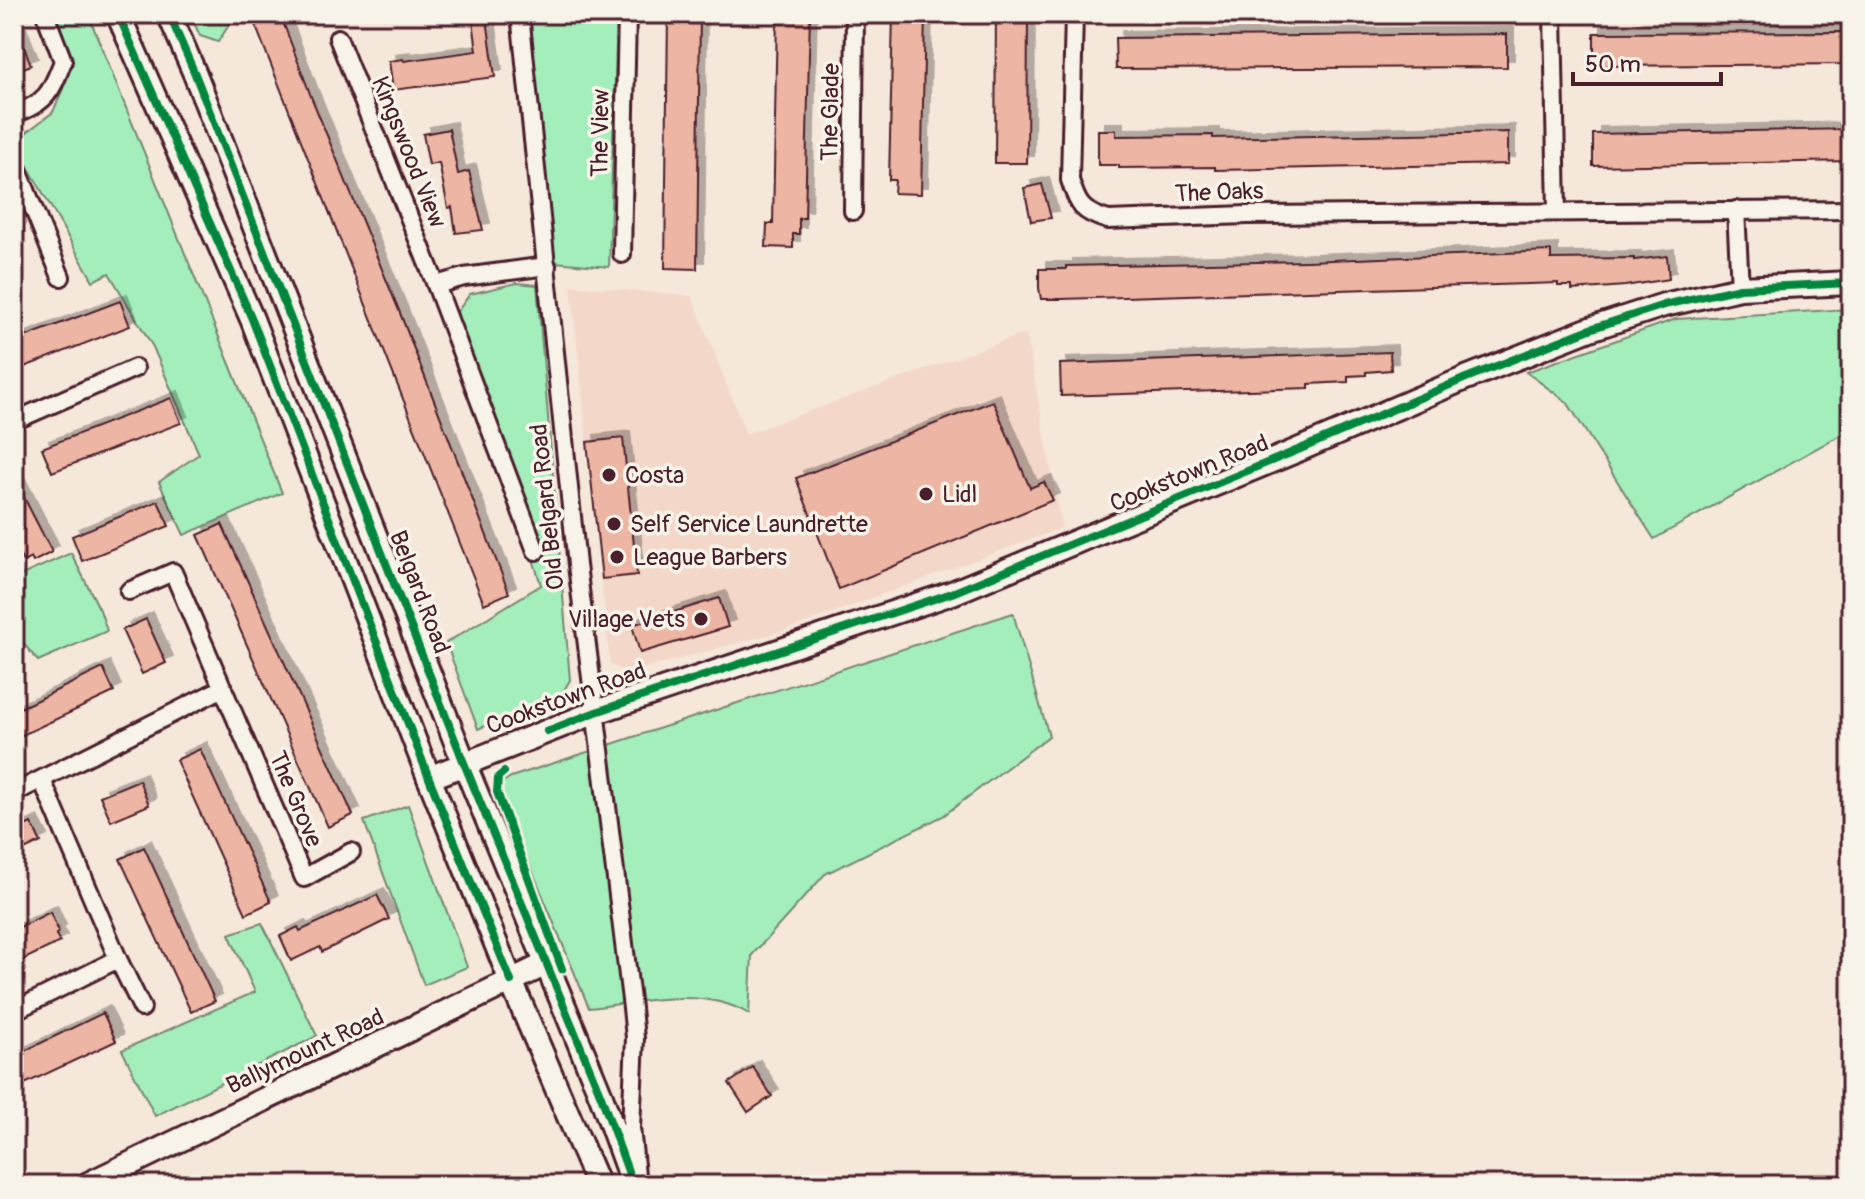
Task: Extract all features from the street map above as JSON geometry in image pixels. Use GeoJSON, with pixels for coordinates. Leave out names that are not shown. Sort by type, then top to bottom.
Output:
{"type":"FeatureCollection","features":[{"type":"Feature","properties":{"kind":"main road"},"geometry":{"type":"LineString","coordinates":[[118,14],[252,319],[429,778],[598,1185]]}},
{"type":"Feature","properties":{"kind":"main road","name":"Belgard Road"},"geometry":{"type":"LineString","coordinates":[[169,14],[464,763],[635,1185]]}},
{"type":"Feature","properties":{"kind":"main road","name":"Cookstown Road"},"geometry":{"type":"LineString","coordinates":[[429,778],[596,712],[952,593],[1426,394],[1590,329],[1664,305],[1740,288],[1851,283]]}},
{"type":"Feature","properties":{"kind":"main road","name":"Ballymount Road"},"geometry":{"type":"LineString","coordinates":[[86,1185],[546,964]]}},
{"type":"Feature","properties":{"kind":"street"},"geometry":{"type":"LineString","coordinates":[[14,114],[35,107],[51,92],[63,61],[45,14]]}},
{"type":"Feature","properties":{"kind":"street","name":"Old Belgard Road"},"geometry":{"type":"LineString","coordinates":[[520,14],[577,565],[635,1038],[631,1128],[635,1185]]}},
{"type":"Feature","properties":{"kind":"street","name":"The View"},"geometry":{"type":"LineString","coordinates":[[622,254],[627,14]]}},
{"type":"Feature","properties":{"kind":"street","name":"The Glade"},"geometry":{"type":"LineString","coordinates":[[853,211],[855,14]]}},
{"type":"Feature","properties":{"kind":"street","name":"The Oaks"},"geometry":{"type":"LineString","coordinates":[[1074,14],[1070,180],[1077,200],[1088,214],[1108,220],[1247,215],[1851,210]]}},
{"type":"Feature","properties":{"kind":"street"},"geometry":{"type":"LineString","coordinates":[[1553,14],[1557,212]]}},
{"type":"Feature","properties":{"kind":"street","name":"Kingswood View"},"geometry":{"type":"LineString","coordinates":[[338,38],[436,285],[536,551]]}},
{"type":"Feature","properties":{"kind":"street"},"geometry":{"type":"LineString","coordinates":[[14,160],[61,277]]}},
{"type":"Feature","properties":{"kind":"street"},"geometry":{"type":"LineString","coordinates":[[1736,210],[1740,288]]}},
{"type":"Feature","properties":{"kind":"street"},"geometry":{"type":"LineString","coordinates":[[436,285],[464,277],[547,266]]}},
{"type":"Feature","properties":{"kind":"street"},"geometry":{"type":"LineString","coordinates":[[14,421],[135,368]]}},
{"type":"Feature","properties":{"kind":"street","name":"The Grove"},"geometry":{"type":"LineString","coordinates":[[129,591],[173,572],[304,878],[351,852]]}},
{"type":"Feature","properties":{"kind":"street"},"geometry":{"type":"LineString","coordinates":[[14,793],[223,688]]}},
{"type":"Feature","properties":{"kind":"street"},"geometry":{"type":"LineString","coordinates":[[42,780],[142,1008]]}},
{"type":"Feature","properties":{"kind":"street"},"geometry":{"type":"LineString","coordinates":[[14,1011],[118,959]]}},
{"type":"Feature","properties":{"kind":"shaded area"},"geometry":{"type":"Polygon","coordinates":[[[571,285],[692,296],[746,434],[1026,333],[1062,528],[786,630],[627,673],[610,664],[571,285]]]}},
{"type":"Feature","properties":{"kind":"green space"},"geometry":{"type":"Polygon","coordinates":[[[55,14],[88,14],[282,493],[184,535],[159,482],[199,454],[153,347],[109,273],[93,281],[14,142],[53,112],[68,77],[69,50],[55,14]]]}},
{"type":"Feature","properties":{"kind":"green space"},"geometry":{"type":"Polygon","coordinates":[[[190,14],[236,14],[218,42],[200,36],[190,14]]]}},
{"type":"Feature","properties":{"kind":"green space"},"geometry":{"type":"Polygon","coordinates":[[[528,14],[617,14],[609,267],[555,262],[528,14]]]}},
{"type":"Feature","properties":{"kind":"green space"},"geometry":{"type":"Polygon","coordinates":[[[517,283],[537,285],[570,680],[561,695],[478,729],[446,643],[541,585],[457,312],[470,294],[517,283]]]}},
{"type":"Feature","properties":{"kind":"green space"},"geometry":{"type":"Polygon","coordinates":[[[1851,309],[1851,429],[1654,539],[1567,402],[1526,372],[1676,319],[1851,309]]]}},
{"type":"Feature","properties":{"kind":"green space"},"geometry":{"type":"Polygon","coordinates":[[[71,553],[100,610],[107,631],[38,661],[14,632],[14,573],[22,575],[71,553]]]}},
{"type":"Feature","properties":{"kind":"green space"},"geometry":{"type":"Polygon","coordinates":[[[1013,613],[1049,736],[943,816],[825,874],[752,955],[749,1014],[731,1005],[692,998],[589,1008],[501,795],[501,783],[511,777],[1013,613]]]}},
{"type":"Feature","properties":{"kind":"green space"},"geometry":{"type":"Polygon","coordinates":[[[408,805],[467,967],[424,985],[364,821],[408,805]]]}},
{"type":"Feature","properties":{"kind":"green space"},"geometry":{"type":"Polygon","coordinates":[[[262,923],[317,1036],[155,1116],[122,1050],[255,992],[229,934],[262,923]]]}},
{"type":"Feature","properties":{"kind":"building"},"geometry":{"type":"Polygon","coordinates":[[[251,14],[280,14],[400,313],[509,593],[484,604],[251,14]]]}},
{"type":"Feature","properties":{"kind":"building"},"geometry":{"type":"Polygon","coordinates":[[[668,14],[700,14],[697,269],[665,268],[668,14]]]}},
{"type":"Feature","properties":{"kind":"building"},"geometry":{"type":"Polygon","coordinates":[[[777,14],[810,14],[805,218],[799,218],[799,234],[793,234],[793,248],[766,247],[767,224],[773,224],[777,14]]]}},
{"type":"Feature","properties":{"kind":"building"},"geometry":{"type":"Polygon","coordinates":[[[893,14],[925,14],[921,194],[894,193],[895,180],[889,180],[893,14]]]}},
{"type":"Feature","properties":{"kind":"building"},"geometry":{"type":"Polygon","coordinates":[[[996,14],[1028,14],[1027,163],[995,163],[996,14]]]}},
{"type":"Feature","properties":{"kind":"building"},"geometry":{"type":"Polygon","coordinates":[[[487,19],[495,77],[393,90],[389,61],[477,51],[473,21],[487,19]]]}},
{"type":"Feature","properties":{"kind":"building"},"geometry":{"type":"Polygon","coordinates":[[[14,25],[31,65],[14,72],[14,25]]]}},
{"type":"Feature","properties":{"kind":"building"},"geometry":{"type":"Polygon","coordinates":[[[1851,32],[1851,64],[1594,66],[1594,33],[1851,32]]]}},
{"type":"Feature","properties":{"kind":"building"},"geometry":{"type":"Polygon","coordinates":[[[1507,34],[1507,67],[1116,69],[1115,38],[1507,34]]]}},
{"type":"Feature","properties":{"kind":"building"},"geometry":{"type":"Polygon","coordinates":[[[449,129],[458,174],[469,171],[483,230],[456,233],[439,163],[429,165],[423,134],[449,129]]]}},
{"type":"Feature","properties":{"kind":"building"},"geometry":{"type":"Polygon","coordinates":[[[1851,129],[1851,161],[1593,166],[1593,134],[1851,129]]]}},
{"type":"Feature","properties":{"kind":"building"},"geometry":{"type":"Polygon","coordinates":[[[1098,130],[1116,130],[1116,136],[1213,135],[1213,138],[1508,132],[1508,164],[1215,170],[1215,167],[1119,168],[1119,165],[1098,165],[1098,130]]]}},
{"type":"Feature","properties":{"kind":"building"},"geometry":{"type":"Polygon","coordinates":[[[1042,184],[1051,218],[1031,221],[1024,188],[1042,184]]]}},
{"type":"Feature","properties":{"kind":"building"},"geometry":{"type":"Polygon","coordinates":[[[1551,251],[1551,259],[1634,260],[1667,256],[1669,279],[1572,290],[1572,286],[1558,286],[1558,283],[1062,299],[1041,299],[1039,288],[1039,269],[1066,269],[1066,266],[1307,261],[1551,251]]]}},
{"type":"Feature","properties":{"kind":"building"},"geometry":{"type":"Polygon","coordinates":[[[120,301],[130,326],[14,371],[14,341],[120,301]]]}},
{"type":"Feature","properties":{"kind":"building"},"geometry":{"type":"Polygon","coordinates":[[[1390,352],[1391,370],[1348,376],[1348,382],[1309,384],[1309,388],[1061,396],[1060,364],[1390,352]]]}},
{"type":"Feature","properties":{"kind":"building"},"geometry":{"type":"Polygon","coordinates":[[[171,398],[181,423],[52,472],[42,448],[171,398]]]}},
{"type":"Feature","properties":{"kind":"building","name":"Lidl"},"geometry":{"type":"Polygon","coordinates":[[[993,401],[1030,488],[1044,482],[1053,500],[839,589],[796,478],[993,401]]]}},
{"type":"Feature","properties":{"kind":"building"},"geometry":{"type":"Polygon","coordinates":[[[623,438],[637,575],[602,579],[587,442],[623,438]]]}},
{"type":"Feature","properties":{"kind":"building"},"geometry":{"type":"Polygon","coordinates":[[[14,478],[52,552],[33,562],[31,558],[23,562],[14,544],[14,478]]]}},
{"type":"Feature","properties":{"kind":"building"},"geometry":{"type":"Polygon","coordinates":[[[158,501],[169,526],[82,561],[72,536],[158,501]]]}},
{"type":"Feature","properties":{"kind":"building"},"geometry":{"type":"Polygon","coordinates":[[[222,524],[353,815],[328,827],[198,535],[222,524]]]}},
{"type":"Feature","properties":{"kind":"building"},"geometry":{"type":"Polygon","coordinates":[[[719,598],[728,627],[640,653],[632,625],[719,598]]]}},
{"type":"Feature","properties":{"kind":"building"},"geometry":{"type":"Polygon","coordinates":[[[146,619],[166,663],[142,674],[122,630],[146,619]]]}},
{"type":"Feature","properties":{"kind":"building"},"geometry":{"type":"Polygon","coordinates":[[[103,668],[114,692],[14,739],[14,711],[103,668]]]}},
{"type":"Feature","properties":{"kind":"building"},"geometry":{"type":"Polygon","coordinates":[[[200,749],[271,902],[246,914],[176,760],[200,749]]]}},
{"type":"Feature","properties":{"kind":"building"},"geometry":{"type":"Polygon","coordinates":[[[139,780],[149,805],[111,821],[100,796],[139,780]]]}},
{"type":"Feature","properties":{"kind":"building"},"geometry":{"type":"Polygon","coordinates":[[[31,823],[41,842],[14,855],[14,831],[31,823]]]}},
{"type":"Feature","properties":{"kind":"building"},"geometry":{"type":"Polygon","coordinates":[[[144,847],[215,1001],[191,1012],[120,859],[144,847]]]}},
{"type":"Feature","properties":{"kind":"building"},"geometry":{"type":"Polygon","coordinates":[[[377,895],[389,919],[322,952],[320,947],[291,961],[280,936],[298,927],[300,931],[377,895]]]}},
{"type":"Feature","properties":{"kind":"building"},"geometry":{"type":"Polygon","coordinates":[[[50,912],[60,942],[14,964],[14,930],[50,912]]]}},
{"type":"Feature","properties":{"kind":"building"},"geometry":{"type":"Polygon","coordinates":[[[103,1013],[116,1041],[14,1089],[14,1056],[103,1013]]]}},
{"type":"Feature","properties":{"kind":"building"},"geometry":{"type":"Polygon","coordinates":[[[753,1067],[772,1096],[748,1112],[729,1083],[753,1067]]]}},
{"type":"Feature","properties":{"kind":"cycle path"},"geometry":{"type":"LineString","coordinates":[[118,14],[252,319],[429,778],[511,981]]}},
{"type":"Feature","properties":{"kind":"cycle path"},"geometry":{"type":"LineString","coordinates":[[169,14],[464,763],[601,1096],[633,1185]]}},
{"type":"Feature","properties":{"kind":"cycle path"},"geometry":{"type":"LineString","coordinates":[[547,731],[952,593],[1590,329],[1664,305],[1740,288],[1851,283]]}},
{"type":"Feature","properties":{"kind":"cycle path"},"geometry":{"type":"LineString","coordinates":[[504,772],[498,777],[497,792],[562,969]]}},
{"type":"Feature","properties":{"kind":"place","name":"Costa"},"geometry":{"type":"Point","coordinates":[609,475]}},
{"type":"Feature","properties":{"kind":"place","name":"Lidl"},"geometry":{"type":"Point","coordinates":[926,494]}},
{"type":"Feature","properties":{"kind":"place","name":"Self Service Laundrette"},"geometry":{"type":"Point","coordinates":[614,524]}},
{"type":"Feature","properties":{"kind":"place","name":"League Barbers"},"geometry":{"type":"Point","coordinates":[617,557]}},
{"type":"Feature","properties":{"kind":"place","name":"Village Vets"},"geometry":{"type":"Point","coordinates":[701,619]}}]}
